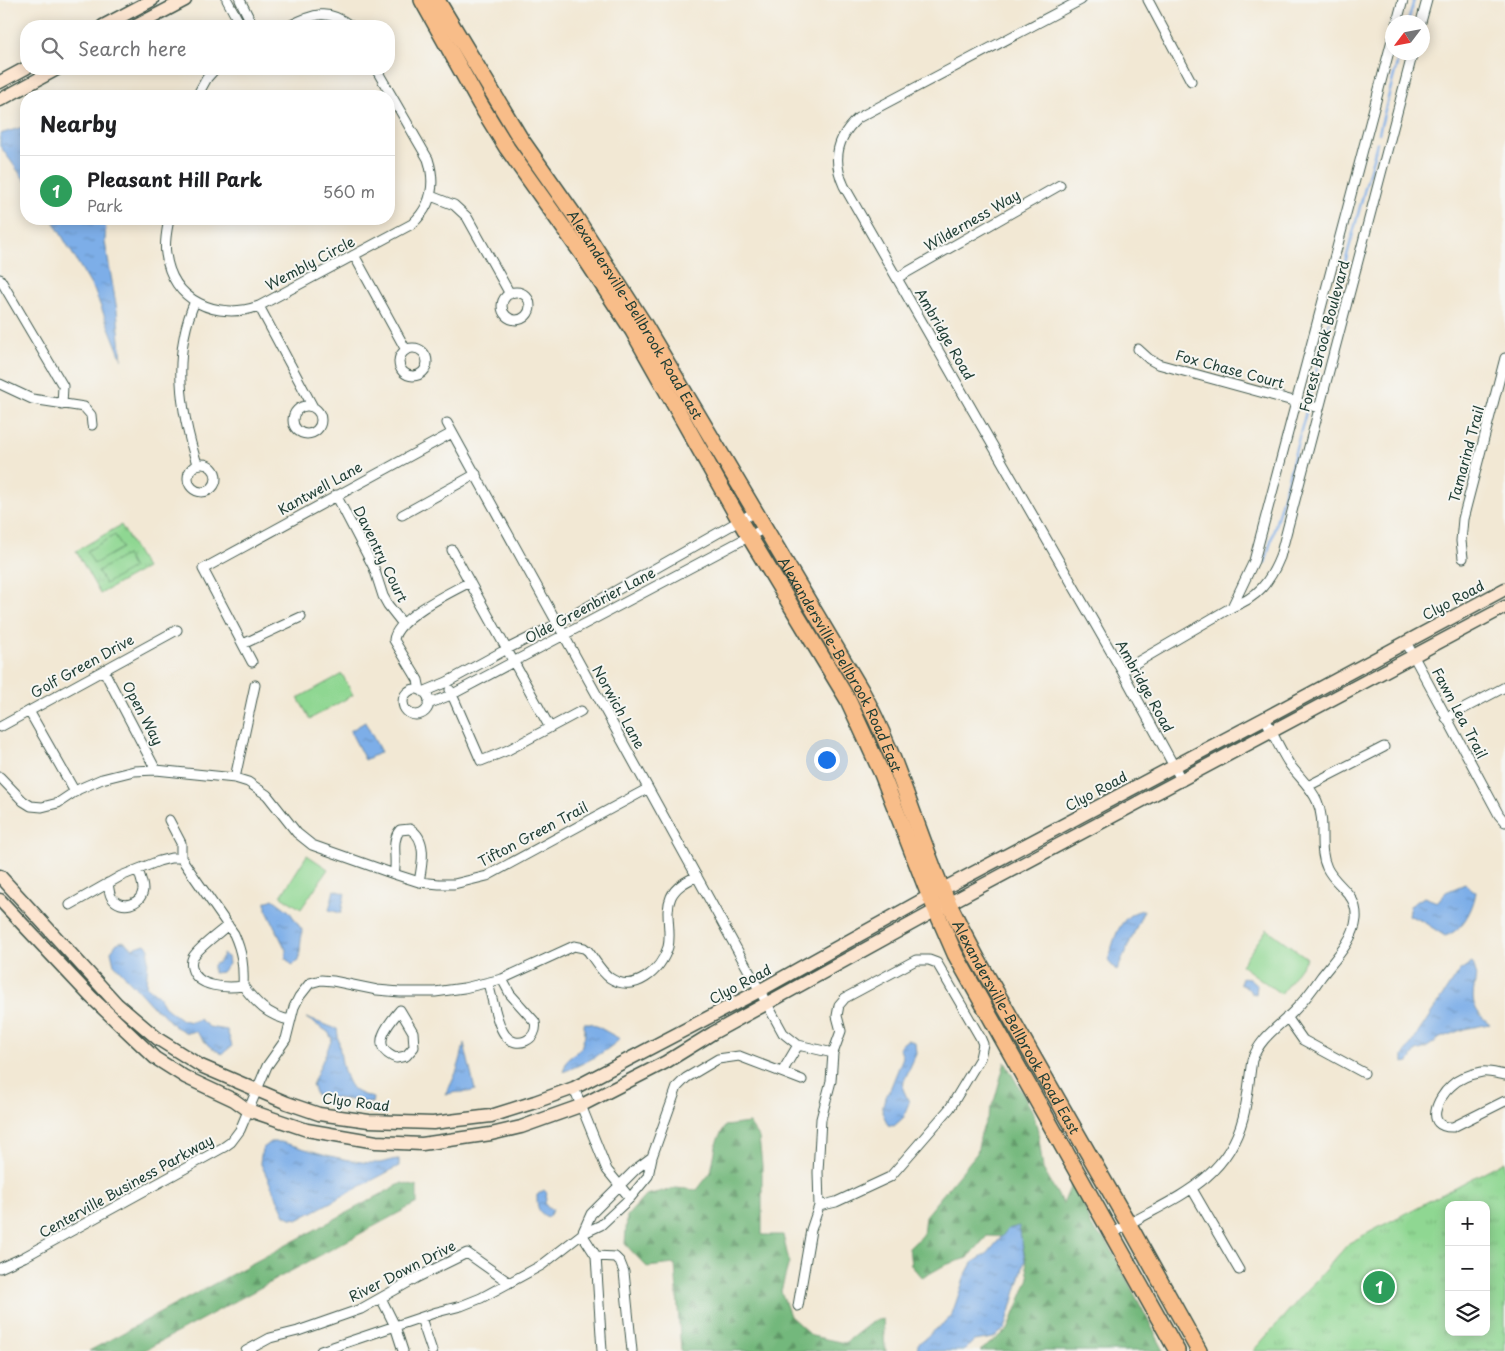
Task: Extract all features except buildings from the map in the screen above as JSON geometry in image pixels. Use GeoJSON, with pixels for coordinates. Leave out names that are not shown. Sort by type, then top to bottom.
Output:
{"type":"FeatureCollection","features":[{"type":"Feature","properties":{"kind":"main road","name":"Alexandersville-Bellbrook Road East"},"geometry":{"type":"LineString","coordinates":[[422,0],[507,148],[574,215],[638,327],[740,521],[848,700],[936,892],[971,984],[1178,1351]]}},
{"type":"Feature","properties":{"kind":"main road","name":"Alexandersville-Bellbrook Road East"},"geometry":{"type":"LineString","coordinates":[[437,0],[498,104],[540,182]]}},
{"type":"Feature","properties":{"kind":"main road","name":"Alexandersville-Bellbrook Road East"},"geometry":{"type":"LineString","coordinates":[[638,327],[765,528],[873,712],[886,740],[917,826],[936,892]]}},
{"type":"Feature","properties":{"kind":"main road","name":"Alexandersville-Bellbrook Road East"},"geometry":{"type":"LineString","coordinates":[[942,907],[979,962],[1199,1351]]}},
{"type":"Feature","properties":{"kind":"main road"},"geometry":{"type":"LineString","coordinates":[[1031,1089],[1046,1080]]}},
{"type":"Feature","properties":{"kind":"street"},"geometry":{"type":"LineString","coordinates":[[114,20],[152,0]]}},
{"type":"Feature","properties":{"kind":"street"},"geometry":{"type":"LineString","coordinates":[[147,20],[185,0]]}},
{"type":"Feature","properties":{"kind":"street"},"geometry":{"type":"LineString","coordinates":[[227,0],[237,20]]}},
{"type":"Feature","properties":{"kind":"street"},"geometry":{"type":"LineString","coordinates":[[240,0],[251,20]]}},
{"type":"Feature","properties":{"kind":"street","name":"Ambridge Road"},"geometry":{"type":"LineString","coordinates":[[1081,0],[858,118],[845,132],[838,149],[837,159],[840,177],[1122,671],[1182,781]]}},
{"type":"Feature","properties":{"kind":"street"},"geometry":{"type":"LineString","coordinates":[[1148,0],[1191,81]]}},
{"type":"Feature","properties":{"kind":"street"},"geometry":{"type":"LineString","coordinates":[[1399,15],[1403,0]]}},
{"type":"Feature","properties":{"kind":"street"},"geometry":{"type":"LineString","coordinates":[[1423,15],[1428,0]]}},
{"type":"Feature","properties":{"kind":"street"},"geometry":{"type":"LineString","coordinates":[[301,20],[324,14],[343,20]]}},
{"type":"Feature","properties":{"kind":"street","name":"Forest Brook Boulevard"},"geometry":{"type":"LineString","coordinates":[[1232,607],[1254,561],[1387,60]]}},
{"type":"Feature","properties":{"kind":"street","name":"Forest Brook Boulevard"},"geometry":{"type":"LineString","coordinates":[[1122,671],[1232,607],[1244,603],[1257,594],[1273,573],[1280,557],[1411,60]]}},
{"type":"Feature","properties":{"kind":"street"},"geometry":{"type":"LineString","coordinates":[[0,82],[20,71]]}},
{"type":"Feature","properties":{"kind":"street"},"geometry":{"type":"LineString","coordinates":[[0,100],[46,75]]}},
{"type":"Feature","properties":{"kind":"street"},"geometry":{"type":"LineString","coordinates":[[200,90],[210,75]]}},
{"type":"Feature","properties":{"kind":"street","name":"Wembly Circle"},"geometry":{"type":"LineString","coordinates":[[379,75],[386,90]]}},
{"type":"Feature","properties":{"kind":"street","name":"Wembly Circle"},"geometry":{"type":"LineString","coordinates":[[168,225],[165,242],[168,264],[178,284],[195,301],[208,308],[232,312],[246,311],[259,306],[412,224],[425,211],[431,196],[432,172],[428,159],[395,108]]}},
{"type":"Feature","properties":{"kind":"street","name":"Wilderness Way"},"geometry":{"type":"LineString","coordinates":[[897,278],[1060,185]]}},
{"type":"Feature","properties":{"kind":"street"},"geometry":{"type":"LineString","coordinates":[[431,196],[454,205],[467,218],[510,294]]}},
{"type":"Feature","properties":{"kind":"street"},"geometry":{"type":"LineString","coordinates":[[354,255],[406,350]]}},
{"type":"Feature","properties":{"kind":"street"},"geometry":{"type":"LineString","coordinates":[[1,283],[63,386],[62,405]]}},
{"type":"Feature","properties":{"kind":"street"},"geometry":{"type":"LineString","coordinates":[[195,301],[189,315],[186,330],[181,376],[184,415],[197,464]]}},
{"type":"Feature","properties":{"kind":"street"},"geometry":{"type":"LineString","coordinates":[[259,306],[313,407]]}},
{"type":"Feature","properties":{"kind":"street","name":"Fox Chase Court"},"geometry":{"type":"LineString","coordinates":[[1138,349],[1158,364],[1319,408]]}},
{"type":"Feature","properties":{"kind":"street","name":"Tamarind Trail"},"geometry":{"type":"LineString","coordinates":[[1463,558],[1461,541],[1463,520],[1505,358]]}},
{"type":"Feature","properties":{"kind":"street"},"geometry":{"type":"LineString","coordinates":[[0,384],[32,399],[84,407],[91,415],[92,425]]}},
{"type":"Feature","properties":{"kind":"street","name":"Norwich Lane"},"geometry":{"type":"LineString","coordinates":[[446,424],[476,474],[766,1005],[783,1033],[798,1045]]}},
{"type":"Feature","properties":{"kind":"street","name":"Kantwell Lane"},"geometry":{"type":"LineString","coordinates":[[243,644],[203,569],[452,433]]}},
{"type":"Feature","properties":{"kind":"street"},"geometry":{"type":"LineString","coordinates":[[402,515],[476,474]]}},
{"type":"Feature","properties":{"kind":"street","name":"Daventry Court"},"geometry":{"type":"LineString","coordinates":[[336,496],[374,568],[383,596],[403,624]]}},
{"type":"Feature","properties":{"kind":"street","name":"Olde Greenbrier Lane"},"geometry":{"type":"LineString","coordinates":[[755,512],[557,624],[447,682],[422,691],[412,690],[405,695],[403,703],[406,711],[413,715],[422,714],[428,704],[451,695],[564,636],[765,528]]}},
{"type":"Feature","properties":{"kind":"street"},"geometry":{"type":"LineString","coordinates":[[452,550],[549,726]]}},
{"type":"Feature","properties":{"kind":"street"},"geometry":{"type":"LineString","coordinates":[[428,704],[428,699],[394,637],[403,624],[427,606],[470,582]]}},
{"type":"Feature","properties":{"kind":"street","name":"Clyo Road"},"geometry":{"type":"LineString","coordinates":[[0,876],[117,1004],[158,1039],[202,1066],[256,1090],[319,1114],[369,1121],[432,1123],[491,1116],[574,1088],[759,991],[936,892],[1265,718],[1505,588]]}},
{"type":"Feature","properties":{"kind":"street"},"geometry":{"type":"LineString","coordinates":[[0,900],[91,997],[155,1058],[185,1077],[234,1100],[248,1110],[307,1130],[376,1142],[422,1144],[491,1134],[521,1127],[580,1106],[666,1062],[713,1033],[942,907],[1182,781],[1505,607]]}},
{"type":"Feature","properties":{"kind":"street"},"geometry":{"type":"LineString","coordinates":[[252,662],[243,644],[302,617]]}},
{"type":"Feature","properties":{"kind":"street","name":"Golf Green Drive"},"geometry":{"type":"LineString","coordinates":[[0,727],[177,630]]}},
{"type":"Feature","properties":{"kind":"street","name":"Fawn Lea Trail"},"geometry":{"type":"LineString","coordinates":[[1406,642],[1499,815],[1505,822]]}},
{"type":"Feature","properties":{"kind":"street","name":"Open Way"},"geometry":{"type":"LineString","coordinates":[[104,670],[156,770]]}},
{"type":"Feature","properties":{"kind":"street"},"geometry":{"type":"LineString","coordinates":[[447,682],[451,695],[482,761],[508,750],[549,726],[581,711]]}},
{"type":"Feature","properties":{"kind":"street"},"geometry":{"type":"LineString","coordinates":[[235,778],[255,685]]}},
{"type":"Feature","properties":{"kind":"street"},"geometry":{"type":"LineString","coordinates":[[1446,718],[1505,686]]}},
{"type":"Feature","properties":{"kind":"street"},"geometry":{"type":"LineString","coordinates":[[29,711],[75,792]]}},
{"type":"Feature","properties":{"kind":"street"},"geometry":{"type":"LineString","coordinates":[[1112,1234],[1128,1223],[1192,1189],[1214,1170],[1231,1147],[1243,1117],[1255,1052],[1268,1033],[1308,996],[1347,941],[1355,925],[1356,917],[1349,893],[1329,872],[1326,865],[1323,854],[1321,810],[1308,786],[1282,752],[1265,718]]}},
{"type":"Feature","properties":{"kind":"street"},"geometry":{"type":"LineString","coordinates":[[1308,786],[1384,747]]}},
{"type":"Feature","properties":{"kind":"street","name":"Tifton Green Trail"},"geometry":{"type":"LineString","coordinates":[[0,777],[15,795],[31,806],[51,806],[102,778],[117,774],[156,770],[235,778],[248,782],[267,795],[297,833],[312,845],[419,882],[439,884],[454,884],[487,876],[648,789]]}},
{"type":"Feature","properties":{"kind":"street"},"geometry":{"type":"LineString","coordinates":[[169,820],[180,843],[182,858],[228,925],[240,948],[244,971],[243,986],[264,1010],[290,1020]]}},
{"type":"Feature","properties":{"kind":"street"},"geometry":{"type":"LineString","coordinates":[[394,874],[396,860],[395,838],[400,830],[410,829],[417,834],[420,842],[422,855],[419,882]]}},
{"type":"Feature","properties":{"kind":"street"},"geometry":{"type":"LineString","coordinates":[[70,905],[121,876],[165,859],[182,858]]}},
{"type":"Feature","properties":{"kind":"street"},"geometry":{"type":"LineString","coordinates":[[108,882],[110,894],[118,904],[123,906],[132,903],[137,900],[143,889],[138,870]]}},
{"type":"Feature","properties":{"kind":"street"},"geometry":{"type":"LineString","coordinates":[[400,1010],[389,1023],[382,1036],[384,1048],[396,1058],[406,1056],[414,1047],[413,1032],[400,1010],[400,992],[435,992],[488,984],[574,946],[588,951],[602,971],[616,982],[631,983],[647,977],[660,963],[668,946],[668,904],[671,896],[681,885],[697,876]]}},
{"type":"Feature","properties":{"kind":"street"},"geometry":{"type":"LineString","coordinates":[[228,925],[195,954],[191,964],[192,970],[195,976],[205,983],[221,986],[243,986]]}},
{"type":"Feature","properties":{"kind":"street"},"geometry":{"type":"LineString","coordinates":[[798,1306],[811,1230],[819,1206],[818,1172],[821,1119],[831,1081],[833,1053],[841,1031],[838,1016],[839,1005],[845,998],[916,960],[929,960],[937,963],[980,1037],[982,1044],[980,1058],[950,1108],[890,1177],[836,1202],[819,1206]]}},
{"type":"Feature","properties":{"kind":"street"},"geometry":{"type":"LineString","coordinates":[[488,984],[506,1037],[516,1042],[526,1041],[532,1038],[536,1032],[535,1022],[510,994],[502,979]]}},
{"type":"Feature","properties":{"kind":"street","name":"Centerville Business Parkway"},"geometry":{"type":"LineString","coordinates":[[0,1268],[24,1257],[224,1148],[237,1135],[267,1066],[286,1038],[290,1020],[299,997],[306,987],[315,980],[333,981],[378,990],[400,992]]}},
{"type":"Feature","properties":{"kind":"street"},"geometry":{"type":"LineString","coordinates":[[1287,1017],[1303,1040],[1364,1073]]}},
{"type":"Feature","properties":{"kind":"street"},"geometry":{"type":"LineString","coordinates":[[782,1072],[798,1045],[833,1053]]}},
{"type":"Feature","properties":{"kind":"street"},"geometry":{"type":"LineString","coordinates":[[322,1351],[461,1306],[480,1298],[542,1266],[582,1234],[601,1225],[630,1198],[648,1176],[652,1157],[677,1087],[686,1078],[718,1059],[738,1056],[802,1080]]}},
{"type":"Feature","properties":{"kind":"street"},"geometry":{"type":"LineString","coordinates":[[1505,1075],[1486,1072],[1461,1079],[1451,1086],[1440,1100],[1435,1112],[1436,1118],[1442,1126],[1453,1128],[1505,1101]]}},
{"type":"Feature","properties":{"kind":"street"},"geometry":{"type":"LineString","coordinates":[[574,1088],[607,1170],[630,1198]]}},
{"type":"Feature","properties":{"kind":"street"},"geometry":{"type":"LineString","coordinates":[[582,1234],[591,1214],[636,1168],[652,1157]]}},
{"type":"Feature","properties":{"kind":"street"},"geometry":{"type":"LineString","coordinates":[[1192,1189],[1239,1270]]}},
{"type":"Feature","properties":{"kind":"street"},"geometry":{"type":"LineString","coordinates":[[582,1234],[596,1256],[602,1351]]}},
{"type":"Feature","properties":{"kind":"street","name":"River Down Drive"},"geometry":{"type":"LineString","coordinates":[[246,1351],[270,1338],[298,1331],[361,1310],[418,1277],[466,1253],[508,1282]]}},
{"type":"Feature","properties":{"kind":"street"},"geometry":{"type":"LineString","coordinates":[[596,1256],[615,1257],[620,1262],[624,1272],[632,1351]]}},
{"type":"Feature","properties":{"kind":"street"},"geometry":{"type":"LineString","coordinates":[[381,1298],[396,1326],[403,1351]]}},
{"type":"Feature","properties":{"kind":"street"},"geometry":{"type":"LineString","coordinates":[[421,1318],[432,1351]]}},
{"type":"Feature","properties":{"kind":"green space"},"geometry":{"type":"Polygon","coordinates":[[[121,525],[146,568],[100,594],[76,551],[121,525]]]}},
{"type":"Feature","properties":{"kind":"green space"},"geometry":{"type":"Polygon","coordinates":[[[115,535],[122,548],[94,564],[87,551],[115,535]]]}},
{"type":"Feature","properties":{"kind":"green space"},"geometry":{"type":"Polygon","coordinates":[[[126,555],[133,568],[105,584],[98,571],[126,555]]]}},
{"type":"Feature","properties":{"kind":"green space"},"geometry":{"type":"Polygon","coordinates":[[[342,674],[353,695],[310,719],[298,698],[342,674]]]}},
{"type":"Feature","properties":{"kind":"green space"},"geometry":{"type":"Polygon","coordinates":[[[307,855],[328,869],[301,909],[281,896],[307,855]]]}},
{"type":"Feature","properties":{"kind":"green space"},"geometry":{"type":"Polygon","coordinates":[[[1267,929],[1307,958],[1281,994],[1241,965],[1267,929]]]}},
{"type":"Feature","properties":{"kind":"green space"},"geometry":{"type":"Polygon","coordinates":[[[1005,1062],[1033,1112],[1038,1131],[1043,1169],[1063,1204],[1072,1183],[1081,1195],[1090,1225],[1109,1245],[1163,1351],[980,1351],[1008,1330],[1029,1278],[1021,1237],[987,1236],[968,1258],[945,1265],[922,1278],[911,1265],[909,1248],[923,1235],[925,1216],[977,1153],[981,1133],[995,1098],[1005,1062]]]}},
{"type":"Feature","properties":{"kind":"green space"},"geometry":{"type":"Polygon","coordinates":[[[749,1123],[759,1138],[762,1165],[762,1235],[783,1235],[789,1262],[781,1291],[790,1316],[812,1336],[845,1343],[873,1321],[883,1319],[885,1349],[887,1351],[681,1351],[675,1264],[647,1267],[625,1244],[627,1216],[646,1195],[676,1188],[697,1190],[711,1172],[717,1141],[725,1126],[749,1123]]]}},
{"type":"Feature","properties":{"kind":"green space"},"geometry":{"type":"Polygon","coordinates":[[[1505,1161],[1505,1351],[1253,1351],[1349,1243],[1505,1161]]]}},
{"type":"Feature","properties":{"kind":"green space"},"geometry":{"type":"Polygon","coordinates":[[[402,1183],[417,1187],[417,1203],[143,1351],[89,1351],[402,1183]]]}},
{"type":"Feature","properties":{"kind":"water"},"geometry":{"type":"Polygon","coordinates":[[[20,128],[20,174],[0,146],[0,134],[20,128]]]}},
{"type":"Feature","properties":{"kind":"water"},"geometry":{"type":"Polygon","coordinates":[[[56,225],[106,225],[105,242],[117,310],[122,360],[95,292],[56,225]]]}},
{"type":"Feature","properties":{"kind":"water"},"geometry":{"type":"Polygon","coordinates":[[[365,722],[381,752],[365,760],[350,731],[365,722]]]}},
{"type":"Feature","properties":{"kind":"water"},"geometry":{"type":"Polygon","coordinates":[[[1465,884],[1476,892],[1475,899],[1466,919],[1457,930],[1445,936],[1422,921],[1408,915],[1410,906],[1424,897],[1437,902],[1446,892],[1465,884]]]}},
{"type":"Feature","properties":{"kind":"water"},"geometry":{"type":"Polygon","coordinates":[[[334,890],[345,893],[341,913],[329,910],[334,890]]]}},
{"type":"Feature","properties":{"kind":"water"},"geometry":{"type":"Polygon","coordinates":[[[273,899],[289,911],[302,930],[299,961],[292,965],[286,959],[286,950],[266,909],[266,902],[273,899]]]}},
{"type":"Feature","properties":{"kind":"water"},"geometry":{"type":"Polygon","coordinates":[[[1144,910],[1117,971],[1108,961],[1115,936],[1129,916],[1144,910]]]}},
{"type":"Feature","properties":{"kind":"water"},"geometry":{"type":"Polygon","coordinates":[[[123,941],[133,948],[145,944],[149,948],[146,986],[159,996],[166,1008],[182,1020],[191,1022],[199,1019],[209,1027],[227,1030],[232,1046],[222,1054],[209,1046],[195,1031],[187,1033],[174,1026],[160,1011],[154,1008],[114,964],[111,951],[117,943],[123,941]]]}},
{"type":"Feature","properties":{"kind":"water"},"geometry":{"type":"Polygon","coordinates":[[[223,954],[228,957],[229,964],[222,972],[213,973],[213,965],[219,962],[223,954]]]}},
{"type":"Feature","properties":{"kind":"water"},"geometry":{"type":"Polygon","coordinates":[[[1472,962],[1476,977],[1473,999],[1475,1007],[1480,1015],[1490,1024],[1464,1029],[1440,1038],[1426,1048],[1416,1051],[1409,1062],[1403,1063],[1403,1056],[1459,971],[1472,962]]]}},
{"type":"Feature","properties":{"kind":"water"},"geometry":{"type":"Polygon","coordinates":[[[1242,977],[1249,978],[1257,985],[1256,994],[1251,993],[1248,988],[1240,984],[1242,977]]]}},
{"type":"Feature","properties":{"kind":"water"},"geometry":{"type":"Polygon","coordinates":[[[306,1018],[337,1029],[346,1078],[354,1090],[373,1098],[372,1103],[316,1095],[312,1085],[332,1039],[328,1032],[306,1018]]]}},
{"type":"Feature","properties":{"kind":"water"},"geometry":{"type":"Polygon","coordinates":[[[584,1023],[591,1023],[620,1039],[593,1058],[563,1072],[567,1060],[581,1048],[585,1035],[584,1023]]]}},
{"type":"Feature","properties":{"kind":"water"},"geometry":{"type":"Polygon","coordinates":[[[907,1040],[915,1042],[916,1054],[904,1081],[903,1089],[909,1102],[904,1117],[894,1126],[888,1125],[882,1112],[884,1101],[903,1057],[899,1047],[907,1040]]]}},
{"type":"Feature","properties":{"kind":"water"},"geometry":{"type":"Polygon","coordinates":[[[464,1043],[475,1090],[445,1095],[457,1070],[464,1043]]]}},
{"type":"Feature","properties":{"kind":"water"},"geometry":{"type":"Polygon","coordinates":[[[271,1142],[281,1142],[330,1156],[368,1163],[380,1163],[399,1159],[399,1166],[299,1219],[291,1218],[285,1215],[260,1162],[262,1149],[271,1142]]]}},
{"type":"Feature","properties":{"kind":"water"},"geometry":{"type":"Polygon","coordinates":[[[544,1190],[547,1193],[545,1204],[553,1210],[548,1217],[540,1211],[538,1205],[537,1195],[544,1190]]]}},
{"type":"Feature","properties":{"kind":"water"},"geometry":{"type":"Polygon","coordinates":[[[1019,1226],[1025,1260],[1005,1329],[993,1338],[974,1341],[963,1351],[917,1351],[918,1344],[951,1317],[965,1276],[972,1263],[988,1253],[1008,1229],[1019,1226]]]}},
{"type":"Feature","properties":{"kind":"waterway"},"geometry":{"type":"LineString","coordinates":[[1410,15],[1414,0]]}},
{"type":"Feature","properties":{"kind":"waterway"},"geometry":{"type":"LineString","coordinates":[[1379,133],[1398,60]]}},
{"type":"Feature","properties":{"kind":"waterway"},"geometry":{"type":"LineString","coordinates":[[1309,398],[1377,143]]}},
{"type":"Feature","properties":{"kind":"waterway"},"geometry":{"type":"LineString","coordinates":[[1265,563],[1306,412]]}},
{"type":"Feature","properties":{"kind":"place","name":"Pleasant Hill Park"},"geometry":{"type":"Point","coordinates":[1379,1287]}}]}
